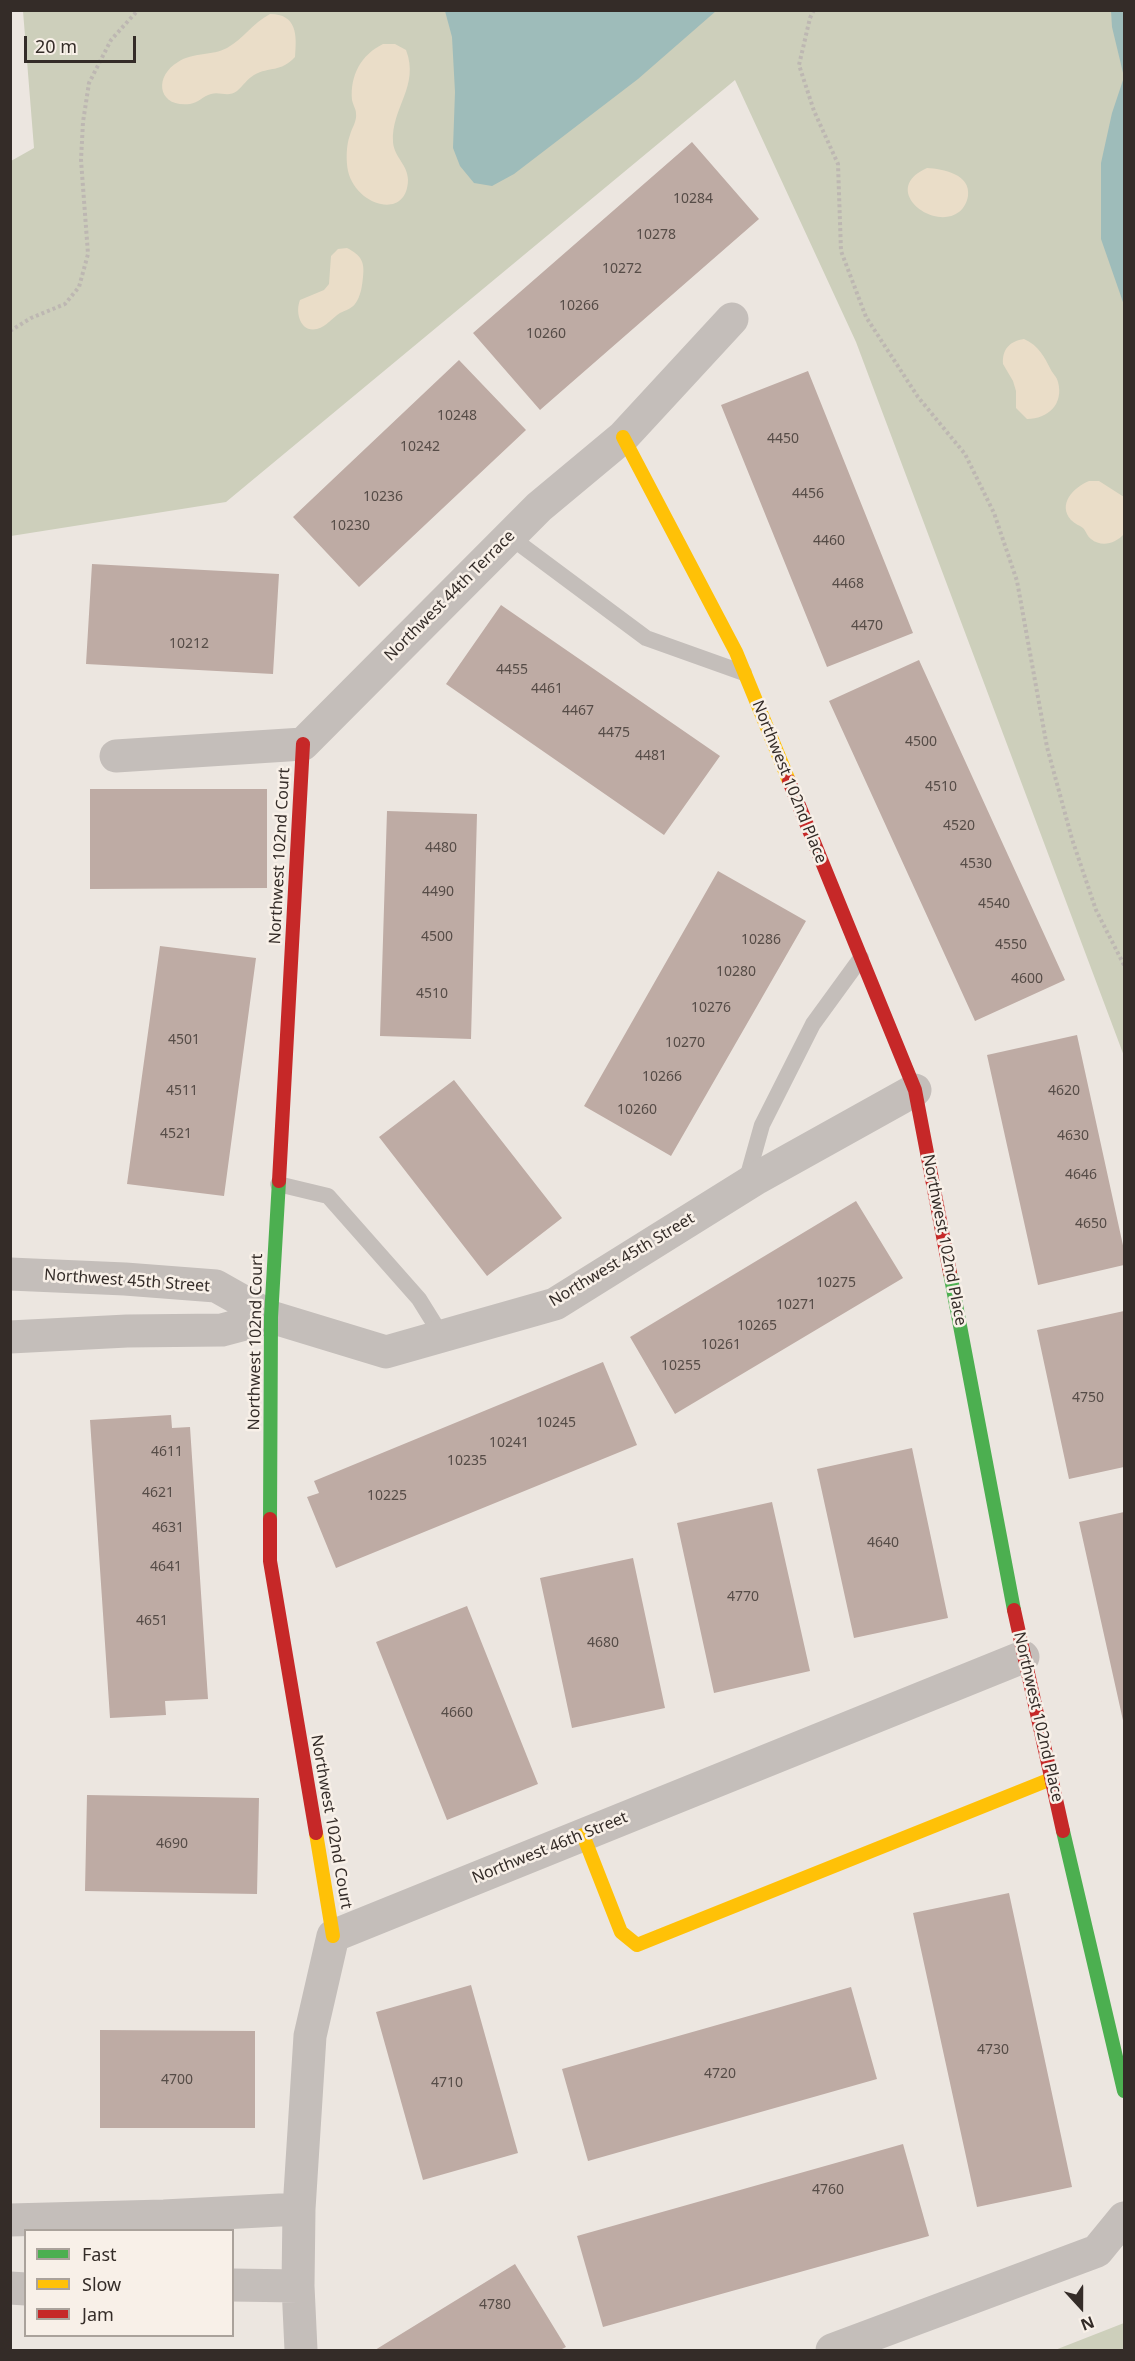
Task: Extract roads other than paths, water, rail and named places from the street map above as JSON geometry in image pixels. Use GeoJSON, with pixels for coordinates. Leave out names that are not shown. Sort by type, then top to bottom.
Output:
{"type":"FeatureCollection","features":[{"type":"Feature","properties":{"kind":"street","name":"Northwest 44th Terrace"},"geometry":{"type":"LineString","coordinates":[[303,744],[538,507],[622,437],[732,319]]}},
{"type":"Feature","properties":{"kind":"street","name":"Northwest 102nd Place"},"geometry":{"type":"LineString","coordinates":[[622,437],[736,652],[915,1090],[1023,1657],[1125,2091]]}},
{"type":"Feature","properties":{"kind":"street"},"geometry":{"type":"LineString","coordinates":[[116,756],[303,744]]}},
{"type":"Feature","properties":{"kind":"street","name":"Northwest 102nd Court"},"geometry":{"type":"LineString","coordinates":[[303,744],[271,1317],[270,1561],[333,1936]]}},
{"type":"Feature","properties":{"kind":"street","name":"Northwest 45th Street"},"geometry":{"type":"LineString","coordinates":[[10,1274],[216,1286],[271,1317],[386,1352],[555,1304],[745,1186],[915,1090]]}},
{"type":"Feature","properties":{"kind":"street"},"geometry":{"type":"LineString","coordinates":[[10,1337],[126,1331],[222,1330],[271,1317]]}},
{"type":"Feature","properties":{"kind":"street","name":"Northwest 46th Street"},"geometry":{"type":"LineString","coordinates":[[333,1936],[1023,1657]]}},
{"type":"Feature","properties":{"kind":"street"},"geometry":{"type":"LineString","coordinates":[[583,1835],[621,1932],[638,1945],[1052,1779]]}},
{"type":"Feature","properties":{"kind":"street"},"geometry":{"type":"LineString","coordinates":[[301,2350],[298,2286],[299,2209],[310,2036],[333,1936]]}},
{"type":"Feature","properties":{"kind":"street"},"geometry":{"type":"LineString","coordinates":[[10,2220],[164,2216],[299,2209]]}},
{"type":"Feature","properties":{"kind":"street"},"geometry":{"type":"LineString","coordinates":[[832,2350],[1097,2250],[1125,2218]]}},
{"type":"Feature","properties":{"kind":"street"},"geometry":{"type":"LineString","coordinates":[[234,2285],[298,2286]]}},
{"type":"Feature","properties":{"kind":"lane"},"geometry":{"type":"LineString","coordinates":[[509,536],[646,638],[745,674]]}},
{"type":"Feature","properties":{"kind":"lane"},"geometry":{"type":"LineString","coordinates":[[745,1186],[762,1125],[813,1024],[861,958]]}},
{"type":"Feature","properties":{"kind":"lane"},"geometry":{"type":"LineString","coordinates":[[278,1184],[328,1196],[419,1299],[442,1336]]}},
{"type":"Feature","properties":{"kind":"water"},"geometry":{"type":"Polygon","coordinates":[[[445,10],[716,11],[638,79],[514,174],[492,186],[474,183],[460,166],[453,148],[455,92],[452,37],[445,10]]]}},
{"type":"Feature","properties":{"kind":"water"},"geometry":{"type":"Polygon","coordinates":[[[1111,11],[1124,11],[1124,77],[1112,27],[1111,11]]]}},
{"type":"Feature","properties":{"kind":"water"},"geometry":{"type":"Polygon","coordinates":[[[1124,77],[1124,305],[1101,239],[1101,163],[1112,113],[1124,77]]]}}]}
